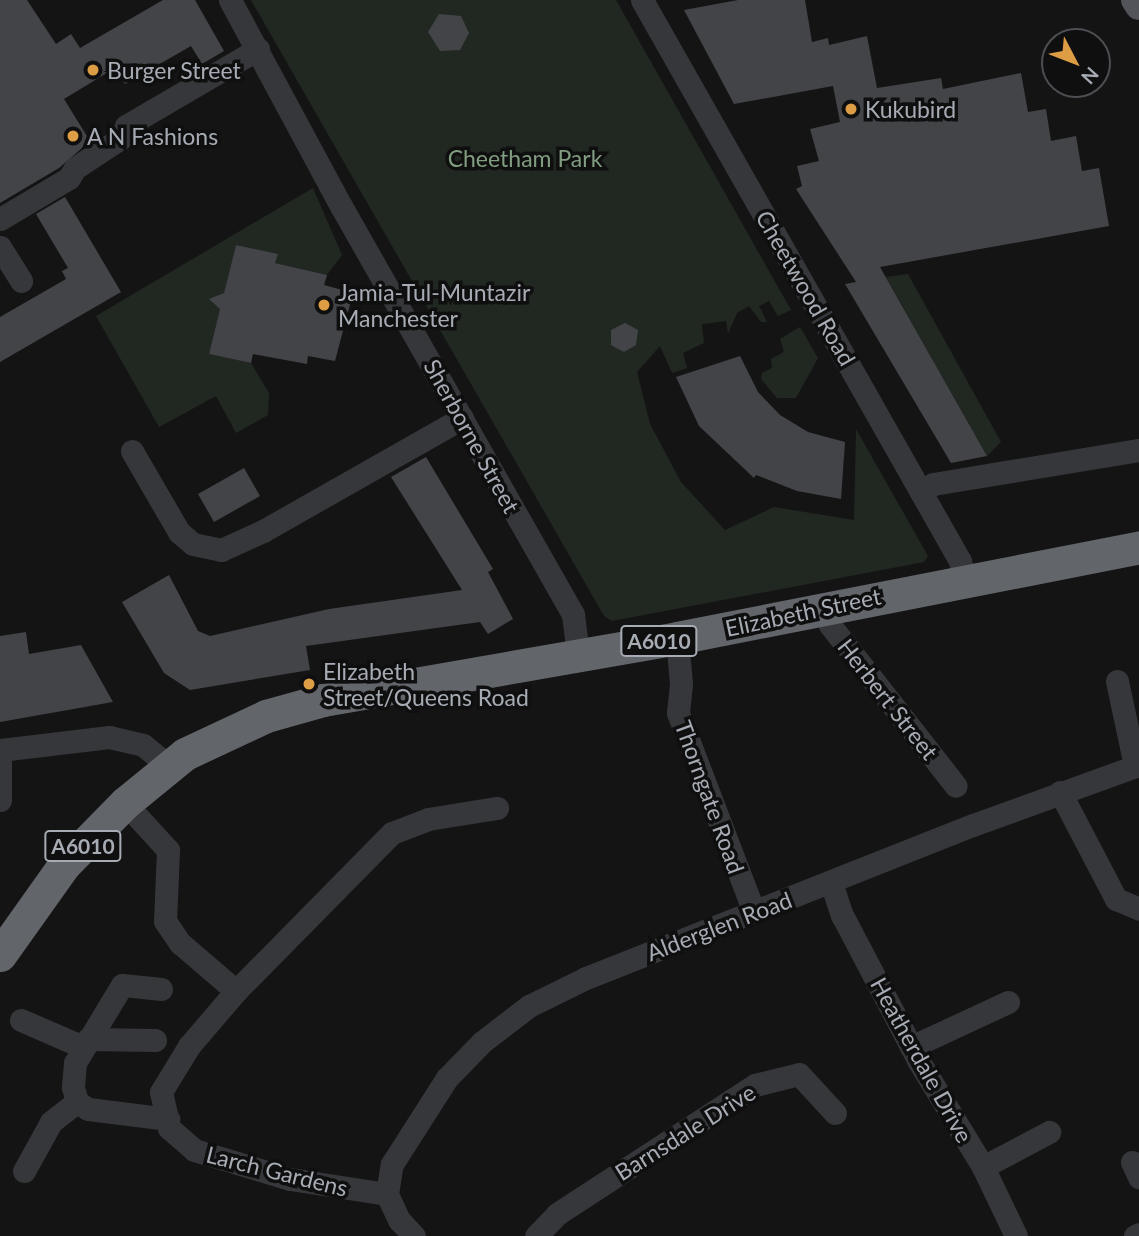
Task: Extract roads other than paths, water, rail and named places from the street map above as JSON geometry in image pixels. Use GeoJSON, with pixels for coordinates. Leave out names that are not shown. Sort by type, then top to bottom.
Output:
{"type":"FeatureCollection","features":[{"type":"Feature","properties":{"kind":"highway","name":"Elizabeth Street"},"geometry":{"type":"LineString","coordinates":[[177,760],[231,729],[323,700],[677,638],[964,579],[1139,547]]}},
{"type":"Feature","properties":{"kind":"highway","name":"A6010"},"geometry":{"type":"LineString","coordinates":[[0,955],[64,865],[125,803],[177,760]]}},
{"type":"Feature","properties":{"kind":"main road"},"geometry":{"type":"LineString","coordinates":[[1135,0],[1139,6]]}},
{"type":"Feature","properties":{"kind":"street","name":"Sherborne Street"},"geometry":{"type":"LineString","coordinates":[[230,0],[573,614],[578,655]]}},
{"type":"Feature","properties":{"kind":"street","name":"Cheetwood Road"},"geometry":{"type":"LineString","coordinates":[[642,0],[960,561],[964,579]]}},
{"type":"Feature","properties":{"kind":"street"},"geometry":{"type":"LineString","coordinates":[[0,219],[69,178],[75,168],[121,138],[126,126],[258,49]]}},
{"type":"Feature","properties":{"kind":"street"},"geometry":{"type":"LineString","coordinates":[[0,247],[21,281]]}},
{"type":"Feature","properties":{"kind":"street"},"geometry":{"type":"LineString","coordinates":[[132,451],[179,532],[193,544],[221,550],[263,531],[462,418]]}},
{"type":"Feature","properties":{"kind":"street"},"geometry":{"type":"LineString","coordinates":[[921,492],[933,484],[1139,450]]}},
{"type":"Feature","properties":{"kind":"street","name":"Herbert Street"},"geometry":{"type":"LineString","coordinates":[[828,608],[830,625],[956,786]]}},
{"type":"Feature","properties":{"kind":"street","name":"Thorngate Road"},"geometry":{"type":"LineString","coordinates":[[677,638],[681,684],[678,713],[754,912]]}},
{"type":"Feature","properties":{"kind":"street"},"geometry":{"type":"LineString","coordinates":[[1117,681],[1137,766]]}},
{"type":"Feature","properties":{"kind":"street"},"geometry":{"type":"LineString","coordinates":[[0,750],[108,737],[143,745],[177,760]]}},
{"type":"Feature","properties":{"kind":"street"},"geometry":{"type":"LineString","coordinates":[[0,758],[0,800]]}},
{"type":"Feature","properties":{"kind":"street","name":"Alderglen Road"},"geometry":{"type":"LineString","coordinates":[[387,1194],[392,1164],[447,1078],[503,1023],[586,978],[1060,792],[1137,766]]}},
{"type":"Feature","properties":{"kind":"street"},"geometry":{"type":"LineString","coordinates":[[1060,792],[1116,899],[1139,909]]}},
{"type":"Feature","properties":{"kind":"street"},"geometry":{"type":"LineString","coordinates":[[125,803],[168,850],[165,921],[180,943],[236,991]]}},
{"type":"Feature","properties":{"kind":"street"},"geometry":{"type":"LineString","coordinates":[[160,989],[122,985],[86,1044],[72,1075],[77,1102],[88,1109],[167,1119],[161,1092],[189,1046],[236,991],[391,833],[428,819],[497,808]]}},
{"type":"Feature","properties":{"kind":"street","name":"Heatherdale Drive"},"geometry":{"type":"LineString","coordinates":[[831,882],[842,915],[911,1046],[983,1167],[1016,1236]]}},
{"type":"Feature","properties":{"kind":"street"},"geometry":{"type":"LineString","coordinates":[[911,1046],[1008,1002]]}},
{"type":"Feature","properties":{"kind":"street"},"geometry":{"type":"LineString","coordinates":[[21,1020],[86,1044],[155,1041]]}},
{"type":"Feature","properties":{"kind":"street","name":"Barnsdale Drive"},"geometry":{"type":"LineString","coordinates":[[536,1236],[557,1214],[755,1085],[799,1074],[835,1113]]}},
{"type":"Feature","properties":{"kind":"street"},"geometry":{"type":"LineString","coordinates":[[24,1171],[51,1122],[77,1102]]}},
{"type":"Feature","properties":{"kind":"street","name":"Larch Gardens"},"geometry":{"type":"LineString","coordinates":[[167,1119],[169,1128],[194,1150],[290,1179],[387,1194]]}},
{"type":"Feature","properties":{"kind":"street"},"geometry":{"type":"LineString","coordinates":[[983,1167],[1049,1132]]}},
{"type":"Feature","properties":{"kind":"street"},"geometry":{"type":"LineString","coordinates":[[387,1194],[399,1220],[414,1236]]}},
{"type":"Feature","properties":{"kind":"place","name":"Burger Street"},"geometry":{"type":"Point","coordinates":[93,70]}},
{"type":"Feature","properties":{"kind":"place","name":"Kukubird"},"geometry":{"type":"Point","coordinates":[851,109]}},
{"type":"Feature","properties":{"kind":"place","name":"A N Fashions"},"geometry":{"type":"Point","coordinates":[73,136]}},
{"type":"Feature","properties":{"kind":"place","name":"Jamia-Tul-Muntazir Manchester"},"geometry":{"type":"Point","coordinates":[324,305]}},
{"type":"Feature","properties":{"kind":"place","name":"Elizabeth Street/Queens Road"},"geometry":{"type":"Point","coordinates":[309,684]}},
{"type":"Feature","properties":{"kind":"park label","name":"Cheetham Park"},"geometry":{"type":"Point","coordinates":[525,158]}}]}
